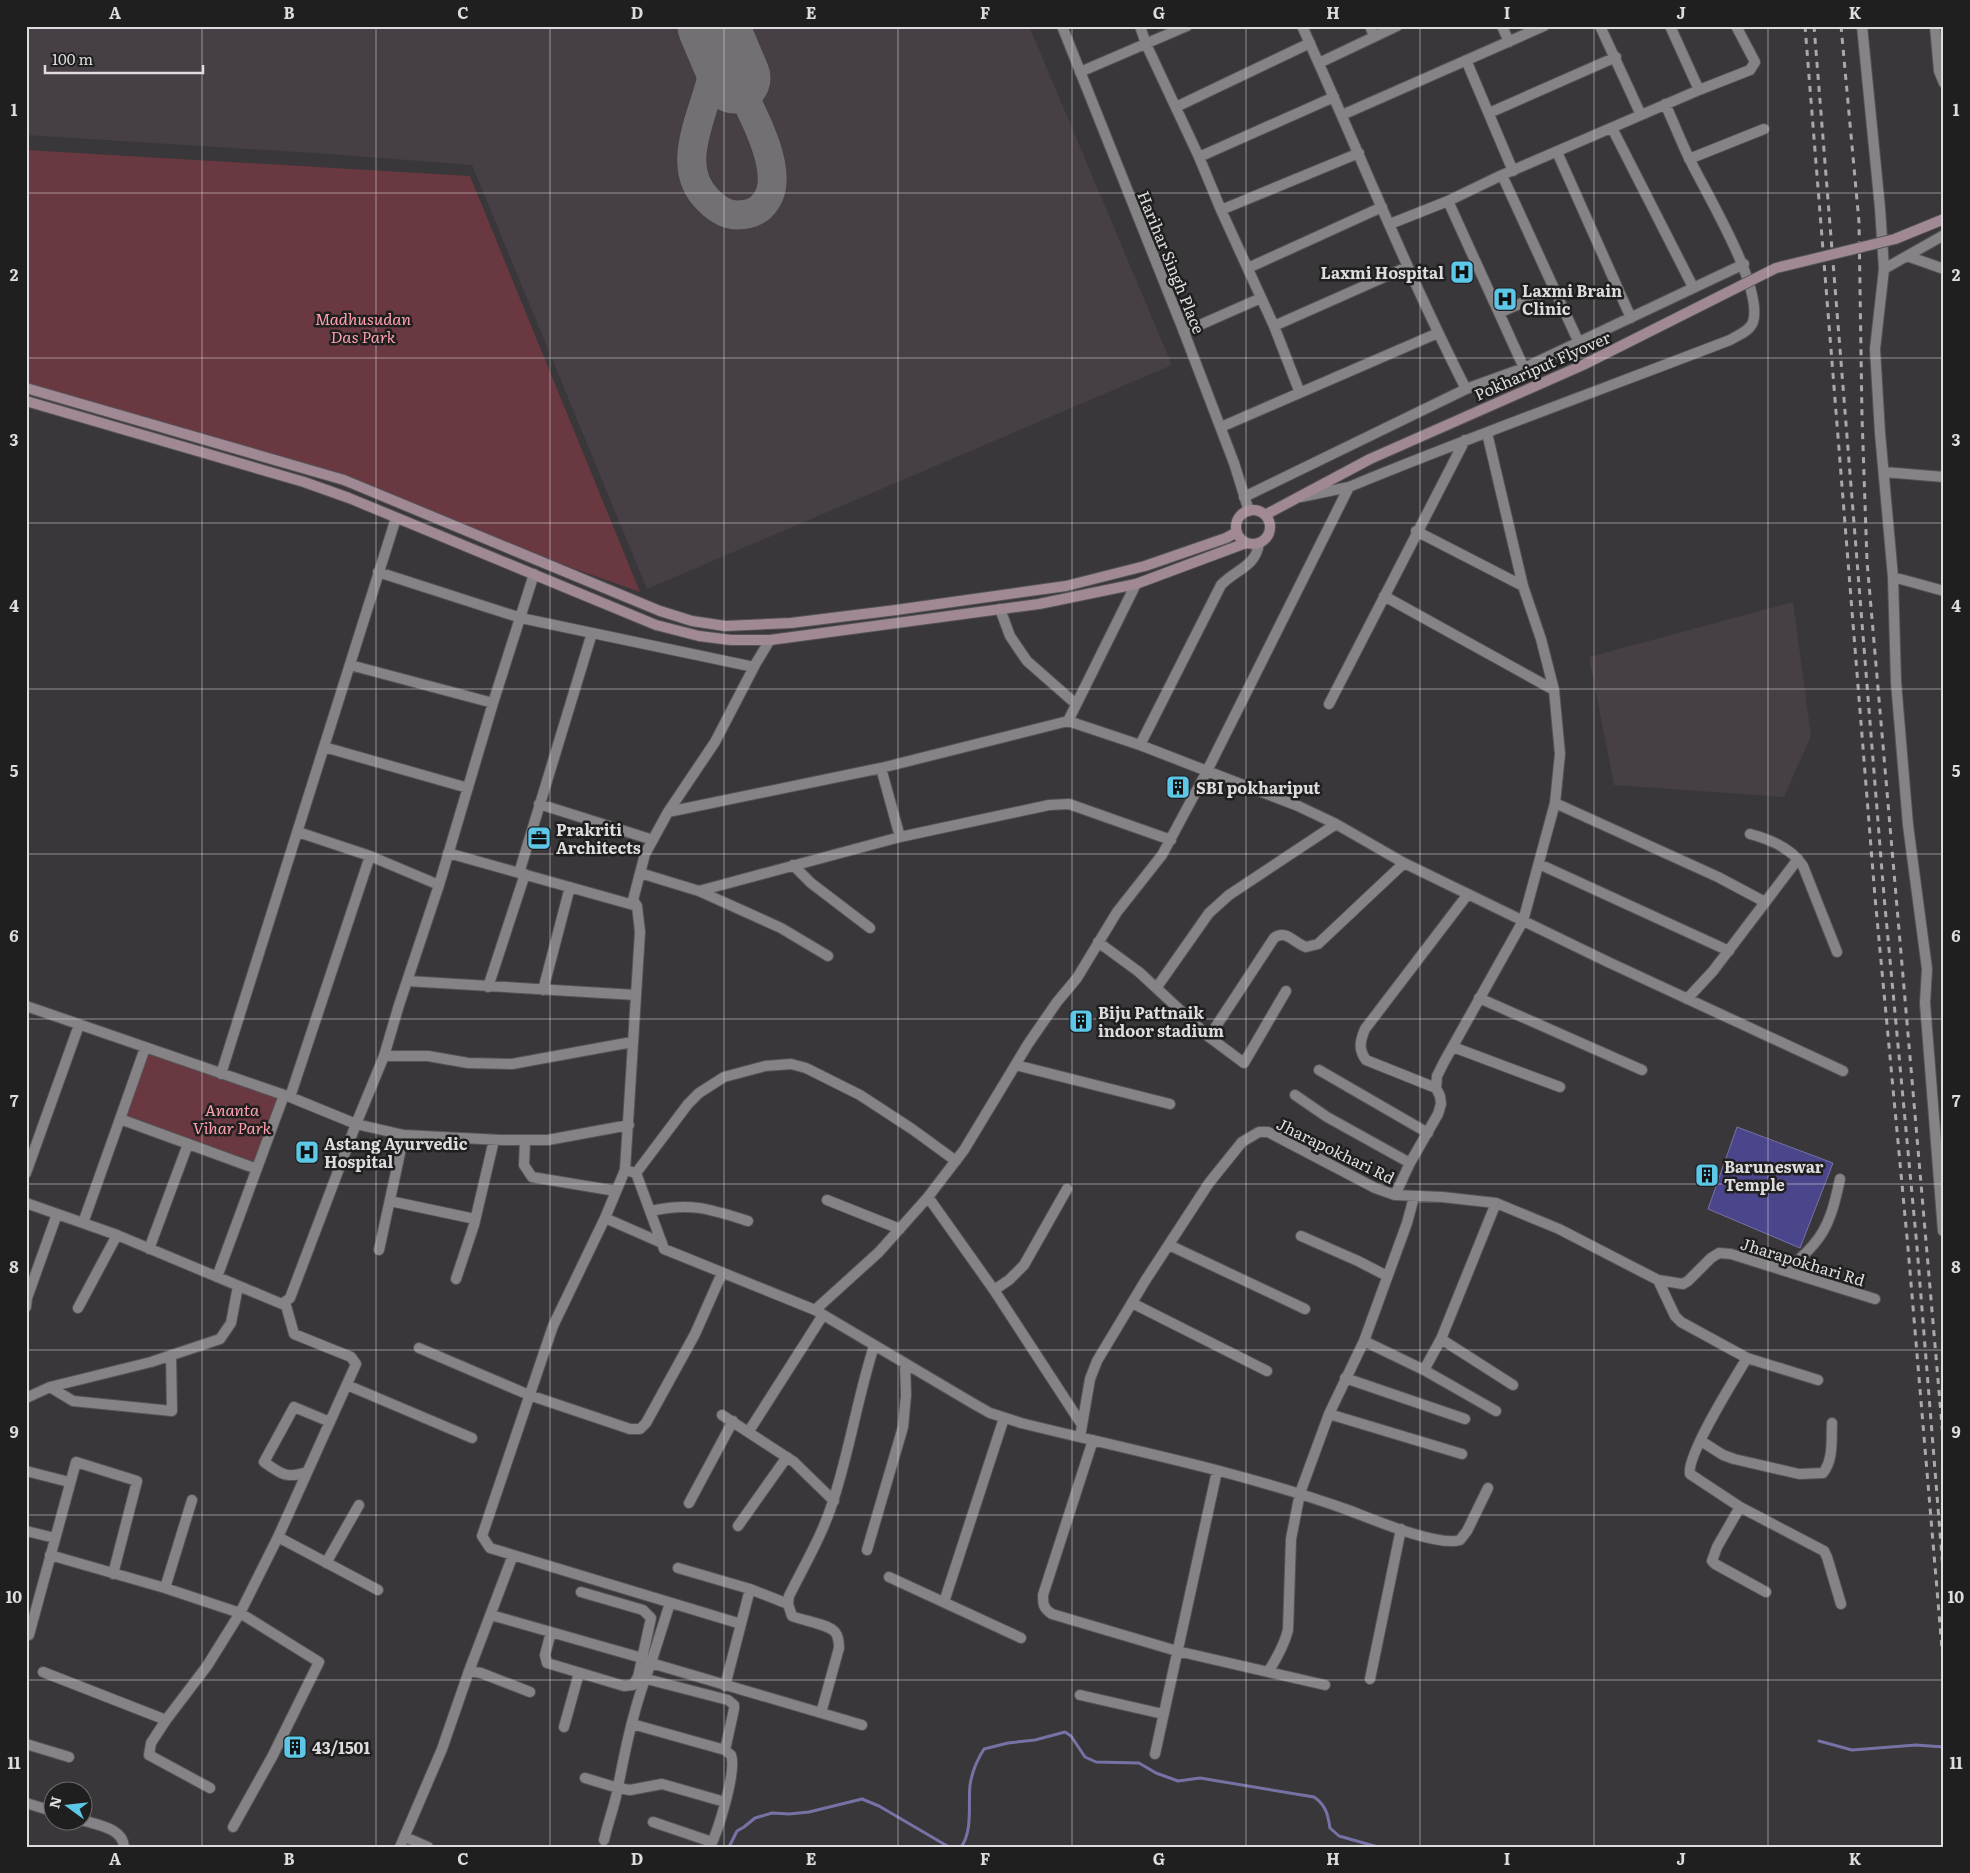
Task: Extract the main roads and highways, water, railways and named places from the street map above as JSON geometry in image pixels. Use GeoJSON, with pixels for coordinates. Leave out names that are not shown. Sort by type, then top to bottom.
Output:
{"type":"FeatureCollection","features":[{"type":"Feature","properties":{"kind":"main road","name":"Pokhariput Flyover"},"geometry":{"type":"LineString","coordinates":[[1265,515],[1370,459],[1583,365],[1776,268],[1895,239],[1944,219]]}},
{"type":"Feature","properties":{"kind":"main road"},"geometry":{"type":"LineString","coordinates":[[26,388],[344,480],[660,611],[692,620],[725,626],[801,622],[1066,586],[1145,566],[1226,538],[1237,532]]}},
{"type":"Feature","properties":{"kind":"main road"},"geometry":{"type":"LineString","coordinates":[[26,401],[304,482],[349,498],[656,625],[699,636],[731,640],[770,640],[1039,604],[1136,584],[1246,543],[1259,543],[1269,532],[1268,520],[1265,515],[1254,510],[1239,518],[1237,523],[1237,532],[1246,543]]}},
{"type":"Feature","properties":{"kind":"waterway"},"geometry":{"type":"LineString","coordinates":[[961,1847],[965,1841],[969,1825],[971,1780],[975,1766],[984,1749],[1008,1743],[1035,1740],[1065,1732],[1071,1736],[1085,1757],[1096,1762],[1139,1763],[1156,1773],[1178,1781],[1200,1778],[1314,1797],[1326,1811],[1330,1828],[1339,1836],[1378,1847]]}},
{"type":"Feature","properties":{"kind":"waterway"},"geometry":{"type":"LineString","coordinates":[[1819,1741],[1852,1750],[1916,1745],[1944,1747]]}},
{"type":"Feature","properties":{"kind":"waterway"},"geometry":{"type":"LineString","coordinates":[[729,1847],[737,1831],[755,1818],[772,1813],[809,1812],[862,1799],[879,1806],[949,1847]]}},
{"type":"Feature","properties":{"kind":"railway"},"geometry":{"type":"LineString","coordinates":[[1805,26],[1875,897],[1908,1248],[1944,1672]]}},
{"type":"Feature","properties":{"kind":"railway"},"geometry":{"type":"LineString","coordinates":[[1814,26],[1884,896],[1917,1247],[1944,1582]]}},
{"type":"Feature","properties":{"kind":"railway"},"geometry":{"type":"LineString","coordinates":[[1841,26],[1859,222],[1862,417],[1867,561],[1944,1449]]}},
{"type":"Feature","properties":{"kind":"place","name":"Laxmi Hospital"},"geometry":{"type":"Point","coordinates":[1462,272]}},
{"type":"Feature","properties":{"kind":"place","name":"Laxmi Brain Clinic"},"geometry":{"type":"Point","coordinates":[1505,299]}},
{"type":"Feature","properties":{"kind":"place","name":"SBI pokhariput"},"geometry":{"type":"Point","coordinates":[1178,787]}},
{"type":"Feature","properties":{"kind":"place","name":"Prakriti Architects"},"geometry":{"type":"Point","coordinates":[539,838]}},
{"type":"Feature","properties":{"kind":"place","name":"Biju Pattnaik indoor stadium"},"geometry":{"type":"Point","coordinates":[1081,1021]}},
{"type":"Feature","properties":{"kind":"place","name":"Astang Ayurvedic Hospital"},"geometry":{"type":"Point","coordinates":[307,1152]}},
{"type":"Feature","properties":{"kind":"place","name":"Baruneswar Temple"},"geometry":{"type":"Point","coordinates":[1707,1175]}},
{"type":"Feature","properties":{"kind":"place","name":"43/1501"},"geometry":{"type":"Point","coordinates":[295,1747]}},
{"type":"Feature","properties":{"kind":"park label","name":"Madhusudan Das Park"},"geometry":{"type":"Point","coordinates":[363,327]}},
{"type":"Feature","properties":{"kind":"park label","name":"Ananta Vihar Park"},"geometry":{"type":"Point","coordinates":[232,1118]}}]}
